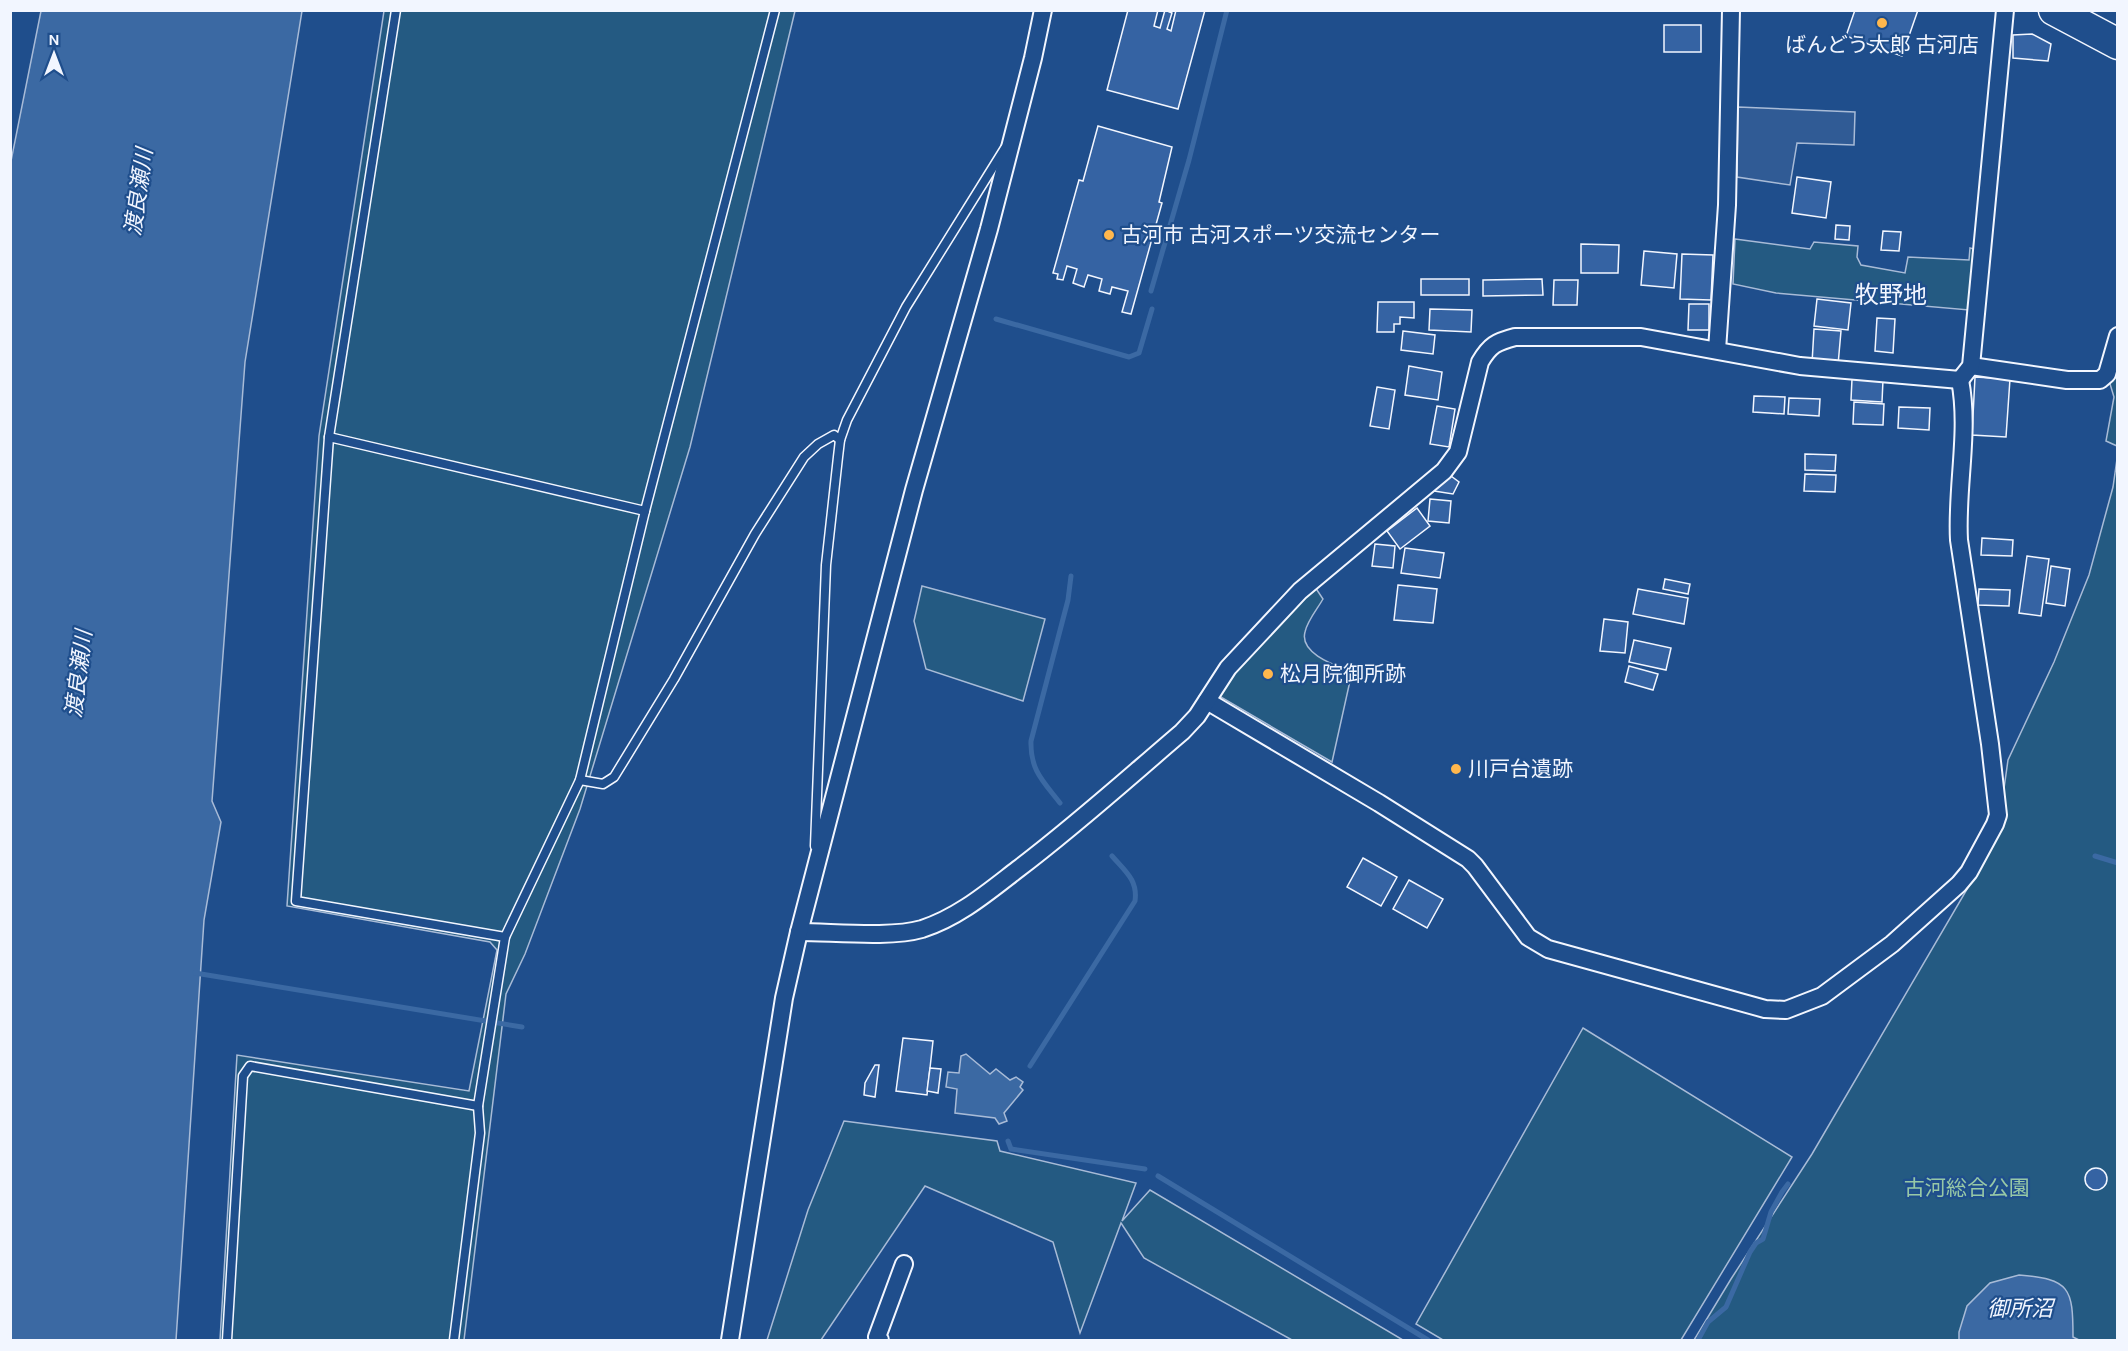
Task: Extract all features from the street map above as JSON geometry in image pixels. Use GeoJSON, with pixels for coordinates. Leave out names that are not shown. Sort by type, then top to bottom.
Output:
{"type":"FeatureCollection","features":[{"type":"Feature","properties":{"kind":"highway"},"geometry":{"type":"LineString","coordinates":[[2054,10],[2118,44]]}},
{"type":"Feature","properties":{"kind":"street"},"geometry":{"type":"LineString","coordinates":[[730,1341],[782,1009],[799,932],[914,490],[989,229],[1043,10]]}},
{"type":"Feature","properties":{"kind":"street"},"geometry":{"type":"LineString","coordinates":[[1717,350],[1727,205],[1731,10]]}},
{"type":"Feature","properties":{"kind":"street"},"geometry":{"type":"LineString","coordinates":[[1207,701],[1379,803],[1468,859],[1528,937],[1548,949],[1766,1009],[1786,1010],[1821,996],[1892,944],[1959,884],[1969,872],[1998,815],[1959,540],[1957,511],[1963,419],[1960,380],[1971,366],[2005,10]]}},
{"type":"Feature","properties":{"kind":"street"},"geometry":{"type":"LineString","coordinates":[[1971,366],[2067,380],[2100,380],[2108,374],[2118,336]]}},
{"type":"Feature","properties":{"kind":"street"},"geometry":{"type":"LineString","coordinates":[[799,932],[895,933],[920,929],[947,919],[973,903],[1060,837],[1182,732],[1207,701],[1228,668],[1300,591],[1444,471],[1458,452],[1480,362],[1487,349],[1499,341],[1515,337],[1641,337],[1800,366],[1960,380]]}},
{"type":"Feature","properties":{"kind":"street"},"geometry":{"type":"LineString","coordinates":[[880,1341],[877,1336],[904,1264]]}},
{"type":"Feature","properties":{"kind":"lane"},"geometry":{"type":"LineString","coordinates":[[396,10],[329,437],[296,900],[505,938]]}},
{"type":"Feature","properties":{"kind":"lane"},"geometry":{"type":"LineString","coordinates":[[454,1341],[480,1133],[478,1106],[505,938],[580,780],[645,511],[775,10]]}},
{"type":"Feature","properties":{"kind":"lane"},"geometry":{"type":"LineString","coordinates":[[812,879],[826,565],[840,440],[847,420],[906,307],[1012,138]]}},
{"type":"Feature","properties":{"kind":"lane"},"geometry":{"type":"LineString","coordinates":[[580,780],[603,784],[614,777],[674,679],[755,534],[804,457],[818,444],[834,435],[840,440]]}},
{"type":"Feature","properties":{"kind":"lane"},"geometry":{"type":"LineString","coordinates":[[329,437],[645,511]]}},
{"type":"Feature","properties":{"kind":"lane"},"geometry":{"type":"LineString","coordinates":[[227,1341],[243,1076],[250,1066],[478,1106]]}},
{"type":"Feature","properties":{"kind":"green space"},"geometry":{"type":"Polygon","coordinates":[[[384,11],[795,11],[690,447],[580,809],[525,954],[506,994],[464,1340],[220,1340],[237,1055],[469,1091],[497,950],[490,942],[287,906],[319,436],[384,11]]]}},
{"type":"Feature","properties":{"kind":"green space"},"geometry":{"type":"Polygon","coordinates":[[[1735,239],[1810,249],[1814,242],[1858,246],[1857,257],[1861,265],[1905,273],[1908,257],[1969,260],[1970,248],[1974,249],[1969,310],[1776,293],[1733,284],[1735,239]]]}},
{"type":"Feature","properties":{"kind":"green space"},"geometry":{"type":"Polygon","coordinates":[[[2117,336],[2117,446],[2106,441],[2114,397],[2107,374],[2117,336]]]}},
{"type":"Feature","properties":{"kind":"green space","name":"古河総合公園"},"geometry":{"type":"Polygon","coordinates":[[[2117,459],[2117,1340],[1694,1340],[1812,1154],[1997,838],[2008,760],[2054,662],[2089,575],[2113,487],[2117,459]]]}},
{"type":"Feature","properties":{"kind":"green space"},"geometry":{"type":"Polygon","coordinates":[[[922,586],[1045,619],[1023,701],[926,669],[914,621],[922,586]]]}},
{"type":"Feature","properties":{"kind":"green space"},"geometry":{"type":"Polygon","coordinates":[[[1315,587],[1323,599],[1305,632],[1308,647],[1329,663],[1352,672],[1332,762],[1219,696],[1236,667],[1248,653],[1315,587]]]}},
{"type":"Feature","properties":{"kind":"green space"},"geometry":{"type":"Polygon","coordinates":[[[1583,1028],[1792,1157],[1681,1340],[1443,1340],[1416,1324],[1583,1028]]]}},
{"type":"Feature","properties":{"kind":"green space"},"geometry":{"type":"Polygon","coordinates":[[[844,1121],[997,1141],[1000,1151],[1136,1183],[1122,1221],[1150,1190],[1403,1340],[1292,1340],[1144,1258],[1121,1223],[1080,1333],[1053,1242],[925,1186],[821,1340],[767,1340],[808,1210],[844,1121]]]}},
{"type":"Feature","properties":{"kind":"shaded area"},"geometry":{"type":"Polygon","coordinates":[[[1738,107],[1855,112],[1854,145],[1797,143],[1790,185],[1737,177],[1738,107]]]}},
{"type":"Feature","properties":{"kind":"water","name":"渡良瀬川"},"geometry":{"type":"Polygon","coordinates":[[[41,11],[302,11],[245,362],[212,801],[221,822],[204,920],[176,1340],[11,1340],[10,166],[41,11]]]}},
{"type":"Feature","properties":{"kind":"water"},"geometry":{"type":"Polygon","coordinates":[[[966,1054],[990,1074],[996,1069],[1010,1080],[1016,1077],[1023,1082],[1020,1087],[1023,1090],[1004,1113],[1007,1121],[999,1124],[995,1118],[955,1113],[957,1089],[946,1087],[948,1072],[959,1073],[961,1056],[966,1054]]]}},
{"type":"Feature","properties":{"kind":"water","name":"御所沼"},"geometry":{"type":"Polygon","coordinates":[[[2019,1275],[2049,1279],[2065,1289],[2072,1307],[2073,1337],[2079,1340],[1959,1340],[1959,1332],[1967,1306],[1990,1283],[2019,1275]]]}},
{"type":"Feature","properties":{"kind":"building"},"geometry":{"type":"Polygon","coordinates":[[[1128,10],[1158,10],[1154,26],[1160,28],[1165,10],[1172,13],[1167,29],[1171,31],[1176,10],[1205,10],[1178,109],[1107,90],[1128,10]]]}},
{"type":"Feature","properties":{"kind":"building","name":"ばんどう太郎 古河店"},"geometry":{"type":"Polygon","coordinates":[[[1855,10],[1918,10],[1902,56],[1846,36],[1855,10]]]}},
{"type":"Feature","properties":{"kind":"building"},"geometry":{"type":"Polygon","coordinates":[[[1664,25],[1701,25],[1701,52],[1664,52],[1664,25]]]}},
{"type":"Feature","properties":{"kind":"building"},"geometry":{"type":"Polygon","coordinates":[[[2032,34],[2051,44],[2048,61],[2013,58],[2013,35],[2032,34]]]}},
{"type":"Feature","properties":{"kind":"building","name":"古河市 古河スポーツ交流センター"},"geometry":{"type":"Polygon","coordinates":[[[1098,126],[1172,147],[1159,202],[1162,203],[1131,314],[1122,312],[1128,291],[1112,287],[1110,294],[1099,291],[1102,279],[1088,275],[1084,287],[1073,283],[1077,269],[1067,266],[1063,280],[1057,279],[1058,274],[1053,273],[1079,180],[1083,181],[1098,126]]]}},
{"type":"Feature","properties":{"kind":"building"},"geometry":{"type":"Polygon","coordinates":[[[1797,177],[1831,182],[1826,218],[1792,213],[1797,177]]]}},
{"type":"Feature","properties":{"kind":"building"},"geometry":{"type":"Polygon","coordinates":[[[1836,225],[1850,226],[1849,240],[1835,239],[1836,225]]]}},
{"type":"Feature","properties":{"kind":"building"},"geometry":{"type":"Polygon","coordinates":[[[1883,231],[1901,232],[1899,251],[1881,250],[1883,231]]]}},
{"type":"Feature","properties":{"kind":"building"},"geometry":{"type":"Polygon","coordinates":[[[1581,244],[1619,245],[1618,273],[1581,273],[1581,244]]]}},
{"type":"Feature","properties":{"kind":"building"},"geometry":{"type":"Polygon","coordinates":[[[1644,251],[1677,254],[1674,288],[1641,285],[1644,251]]]}},
{"type":"Feature","properties":{"kind":"building"},"geometry":{"type":"Polygon","coordinates":[[[1682,254],[1713,255],[1711,300],[1680,299],[1682,254]]]}},
{"type":"Feature","properties":{"kind":"building"},"geometry":{"type":"Polygon","coordinates":[[[1421,279],[1469,279],[1469,295],[1421,295],[1421,279]]]}},
{"type":"Feature","properties":{"kind":"building"},"geometry":{"type":"Polygon","coordinates":[[[1542,279],[1543,295],[1483,296],[1483,280],[1542,279]]]}},
{"type":"Feature","properties":{"kind":"building"},"geometry":{"type":"Polygon","coordinates":[[[1554,280],[1578,280],[1577,305],[1553,305],[1554,280]]]}},
{"type":"Feature","properties":{"kind":"building"},"geometry":{"type":"Polygon","coordinates":[[[1817,299],[1851,303],[1848,330],[1814,326],[1817,299]]]}},
{"type":"Feature","properties":{"kind":"building"},"geometry":{"type":"Polygon","coordinates":[[[1378,302],[1414,302],[1414,318],[1400,317],[1400,324],[1394,324],[1394,332],[1377,332],[1378,302]]]}},
{"type":"Feature","properties":{"kind":"building"},"geometry":{"type":"Polygon","coordinates":[[[1689,304],[1709,304],[1709,330],[1688,330],[1689,304]]]}},
{"type":"Feature","properties":{"kind":"building"},"geometry":{"type":"Polygon","coordinates":[[[1430,309],[1472,310],[1471,332],[1429,330],[1430,309]]]}},
{"type":"Feature","properties":{"kind":"building"},"geometry":{"type":"Polygon","coordinates":[[[1877,318],[1895,319],[1893,353],[1875,351],[1877,318]]]}},
{"type":"Feature","properties":{"kind":"building"},"geometry":{"type":"Polygon","coordinates":[[[1814,329],[1841,331],[1838,365],[1812,363],[1814,329]]]}},
{"type":"Feature","properties":{"kind":"building"},"geometry":{"type":"Polygon","coordinates":[[[1403,331],[1435,335],[1433,354],[1401,350],[1403,331]]]}},
{"type":"Feature","properties":{"kind":"building"},"geometry":{"type":"Polygon","coordinates":[[[1409,366],[1442,372],[1438,400],[1405,395],[1409,366]]]}},
{"type":"Feature","properties":{"kind":"building"},"geometry":{"type":"Polygon","coordinates":[[[1975,377],[2010,379],[2006,437],[1972,435],[1975,377]]]}},
{"type":"Feature","properties":{"kind":"building"},"geometry":{"type":"Polygon","coordinates":[[[1852,379],[1883,380],[1882,402],[1851,400],[1852,379]]]}},
{"type":"Feature","properties":{"kind":"building"},"geometry":{"type":"Polygon","coordinates":[[[1377,387],[1395,390],[1389,429],[1370,426],[1377,387]]]}},
{"type":"Feature","properties":{"kind":"building"},"geometry":{"type":"Polygon","coordinates":[[[1754,396],[1785,397],[1784,414],[1753,412],[1754,396]]]}},
{"type":"Feature","properties":{"kind":"building"},"geometry":{"type":"Polygon","coordinates":[[[1789,398],[1820,399],[1819,416],[1788,414],[1789,398]]]}},
{"type":"Feature","properties":{"kind":"building"},"geometry":{"type":"Polygon","coordinates":[[[1854,402],[1884,404],[1883,425],[1853,424],[1854,402]]]}},
{"type":"Feature","properties":{"kind":"building"},"geometry":{"type":"Polygon","coordinates":[[[1437,406],[1455,409],[1449,447],[1430,444],[1437,406]]]}},
{"type":"Feature","properties":{"kind":"building"},"geometry":{"type":"Polygon","coordinates":[[[1899,407],[1930,408],[1929,430],[1898,428],[1899,407]]]}},
{"type":"Feature","properties":{"kind":"building"},"geometry":{"type":"Polygon","coordinates":[[[1805,454],[1836,455],[1835,471],[1805,470],[1805,454]]]}},
{"type":"Feature","properties":{"kind":"building"},"geometry":{"type":"Polygon","coordinates":[[[1805,474],[1836,475],[1835,492],[1804,491],[1805,474]]]}},
{"type":"Feature","properties":{"kind":"building"},"geometry":{"type":"Polygon","coordinates":[[[1451,476],[1459,482],[1453,494],[1434,491],[1451,476]]]}},
{"type":"Feature","properties":{"kind":"building"},"geometry":{"type":"Polygon","coordinates":[[[1430,499],[1451,501],[1449,523],[1428,521],[1430,499]]]}},
{"type":"Feature","properties":{"kind":"building"},"geometry":{"type":"Polygon","coordinates":[[[1417,508],[1430,526],[1400,549],[1387,531],[1417,508]]]}},
{"type":"Feature","properties":{"kind":"building"},"geometry":{"type":"Polygon","coordinates":[[[1982,538],[2013,540],[2012,556],[1981,555],[1982,538]]]}},
{"type":"Feature","properties":{"kind":"building"},"geometry":{"type":"Polygon","coordinates":[[[1375,544],[1395,546],[1393,568],[1372,566],[1375,544]]]}},
{"type":"Feature","properties":{"kind":"building"},"geometry":{"type":"Polygon","coordinates":[[[1405,548],[1444,553],[1440,578],[1401,573],[1405,548]]]}},
{"type":"Feature","properties":{"kind":"building"},"geometry":{"type":"Polygon","coordinates":[[[2027,556],[2049,559],[2041,616],[2019,613],[2027,556]]]}},
{"type":"Feature","properties":{"kind":"building"},"geometry":{"type":"Polygon","coordinates":[[[2051,566],[2070,569],[2065,606],[2046,603],[2051,566]]]}},
{"type":"Feature","properties":{"kind":"building"},"geometry":{"type":"Polygon","coordinates":[[[1665,579],[1690,584],[1688,594],[1663,589],[1665,579]]]}},
{"type":"Feature","properties":{"kind":"building"},"geometry":{"type":"Polygon","coordinates":[[[1398,585],[1437,589],[1433,623],[1394,620],[1398,585]]]}},
{"type":"Feature","properties":{"kind":"building"},"geometry":{"type":"Polygon","coordinates":[[[1638,589],[1688,598],[1684,624],[1633,614],[1638,589]]]}},
{"type":"Feature","properties":{"kind":"building"},"geometry":{"type":"Polygon","coordinates":[[[1979,589],[2010,590],[2009,606],[1978,605],[1979,589]]]}},
{"type":"Feature","properties":{"kind":"building"},"geometry":{"type":"Polygon","coordinates":[[[1604,619],[1628,622],[1625,653],[1600,651],[1604,619]]]}},
{"type":"Feature","properties":{"kind":"building"},"geometry":{"type":"Polygon","coordinates":[[[1634,640],[1671,648],[1666,670],[1629,662],[1634,640]]]}},
{"type":"Feature","properties":{"kind":"building"},"geometry":{"type":"Polygon","coordinates":[[[1629,666],[1658,674],[1653,690],[1625,682],[1629,666]]]}},
{"type":"Feature","properties":{"kind":"building"},"geometry":{"type":"Polygon","coordinates":[[[1363,858],[1397,877],[1381,906],[1347,887],[1363,858]]]}},
{"type":"Feature","properties":{"kind":"building"},"geometry":{"type":"Polygon","coordinates":[[[1409,880],[1443,899],[1427,928],[1393,909],[1409,880]]]}},
{"type":"Feature","properties":{"kind":"building"},"geometry":{"type":"Polygon","coordinates":[[[903,1038],[933,1041],[927,1095],[896,1091],[903,1038]]]}},
{"type":"Feature","properties":{"kind":"building"},"geometry":{"type":"Polygon","coordinates":[[[875,1065],[879,1065],[875,1097],[864,1095],[865,1083],[875,1065]]]}},
{"type":"Feature","properties":{"kind":"building"},"geometry":{"type":"Polygon","coordinates":[[[930,1068],[941,1069],[938,1093],[927,1091],[930,1068]]]}},
{"type":"Feature","properties":{"kind":"building"},"geometry":{"type":"Polygon","coordinates":[[[2096,1168],[2106,1175],[2107,1179],[2100,1189],[2096,1190],[2086,1183],[2085,1179],[2092,1169],[2096,1168]]]}},
{"type":"Feature","properties":{"kind":"waterway"},"geometry":{"type":"LineString","coordinates":[[1151,291],[1189,160],[1227,10]]}},
{"type":"Feature","properties":{"kind":"waterway"},"geometry":{"type":"LineString","coordinates":[[996,319],[1129,357],[1139,353],[1152,309]]}},
{"type":"Feature","properties":{"kind":"waterway"},"geometry":{"type":"LineString","coordinates":[[1060,803],[1035,768],[1031,741],[1068,600],[1071,576]]}},
{"type":"Feature","properties":{"kind":"waterway"},"geometry":{"type":"LineString","coordinates":[[1030,1066],[1135,901],[1132,881],[1112,856]]}},
{"type":"Feature","properties":{"kind":"waterway"},"geometry":{"type":"LineString","coordinates":[[2095,856],[2118,863]]}},
{"type":"Feature","properties":{"kind":"waterway"},"geometry":{"type":"LineString","coordinates":[[195,973],[522,1027]]}},
{"type":"Feature","properties":{"kind":"waterway"},"geometry":{"type":"LineString","coordinates":[[1008,1141],[1011,1149],[1145,1169]]}},
{"type":"Feature","properties":{"kind":"waterway"},"geometry":{"type":"LineString","coordinates":[[1158,1176],[1428,1340]]}},
{"type":"Feature","properties":{"kind":"waterway"},"geometry":{"type":"LineString","coordinates":[[1698,1340],[1708,1322],[1726,1307],[1750,1252],[1756,1243],[1763,1239],[1771,1212],[1788,1184]]}},
{"type":"Feature","properties":{"kind":"place","name":"ばんどう太郎 古河店"},"geometry":{"type":"Point","coordinates":[1882,23]}},
{"type":"Feature","properties":{"kind":"place","name":"古河市 古河スポーツ交流センター"},"geometry":{"type":"Point","coordinates":[1109,235]}},
{"type":"Feature","properties":{"kind":"place","name":"松月院御所跡"},"geometry":{"type":"Point","coordinates":[1268,674]}},
{"type":"Feature","properties":{"kind":"place","name":"川戸台遺跡"},"geometry":{"type":"Point","coordinates":[1456,769]}},
{"type":"Feature","properties":{"kind":"district","name":"牧野地"},"geometry":{"type":"Point","coordinates":[1891,295]}}]}
